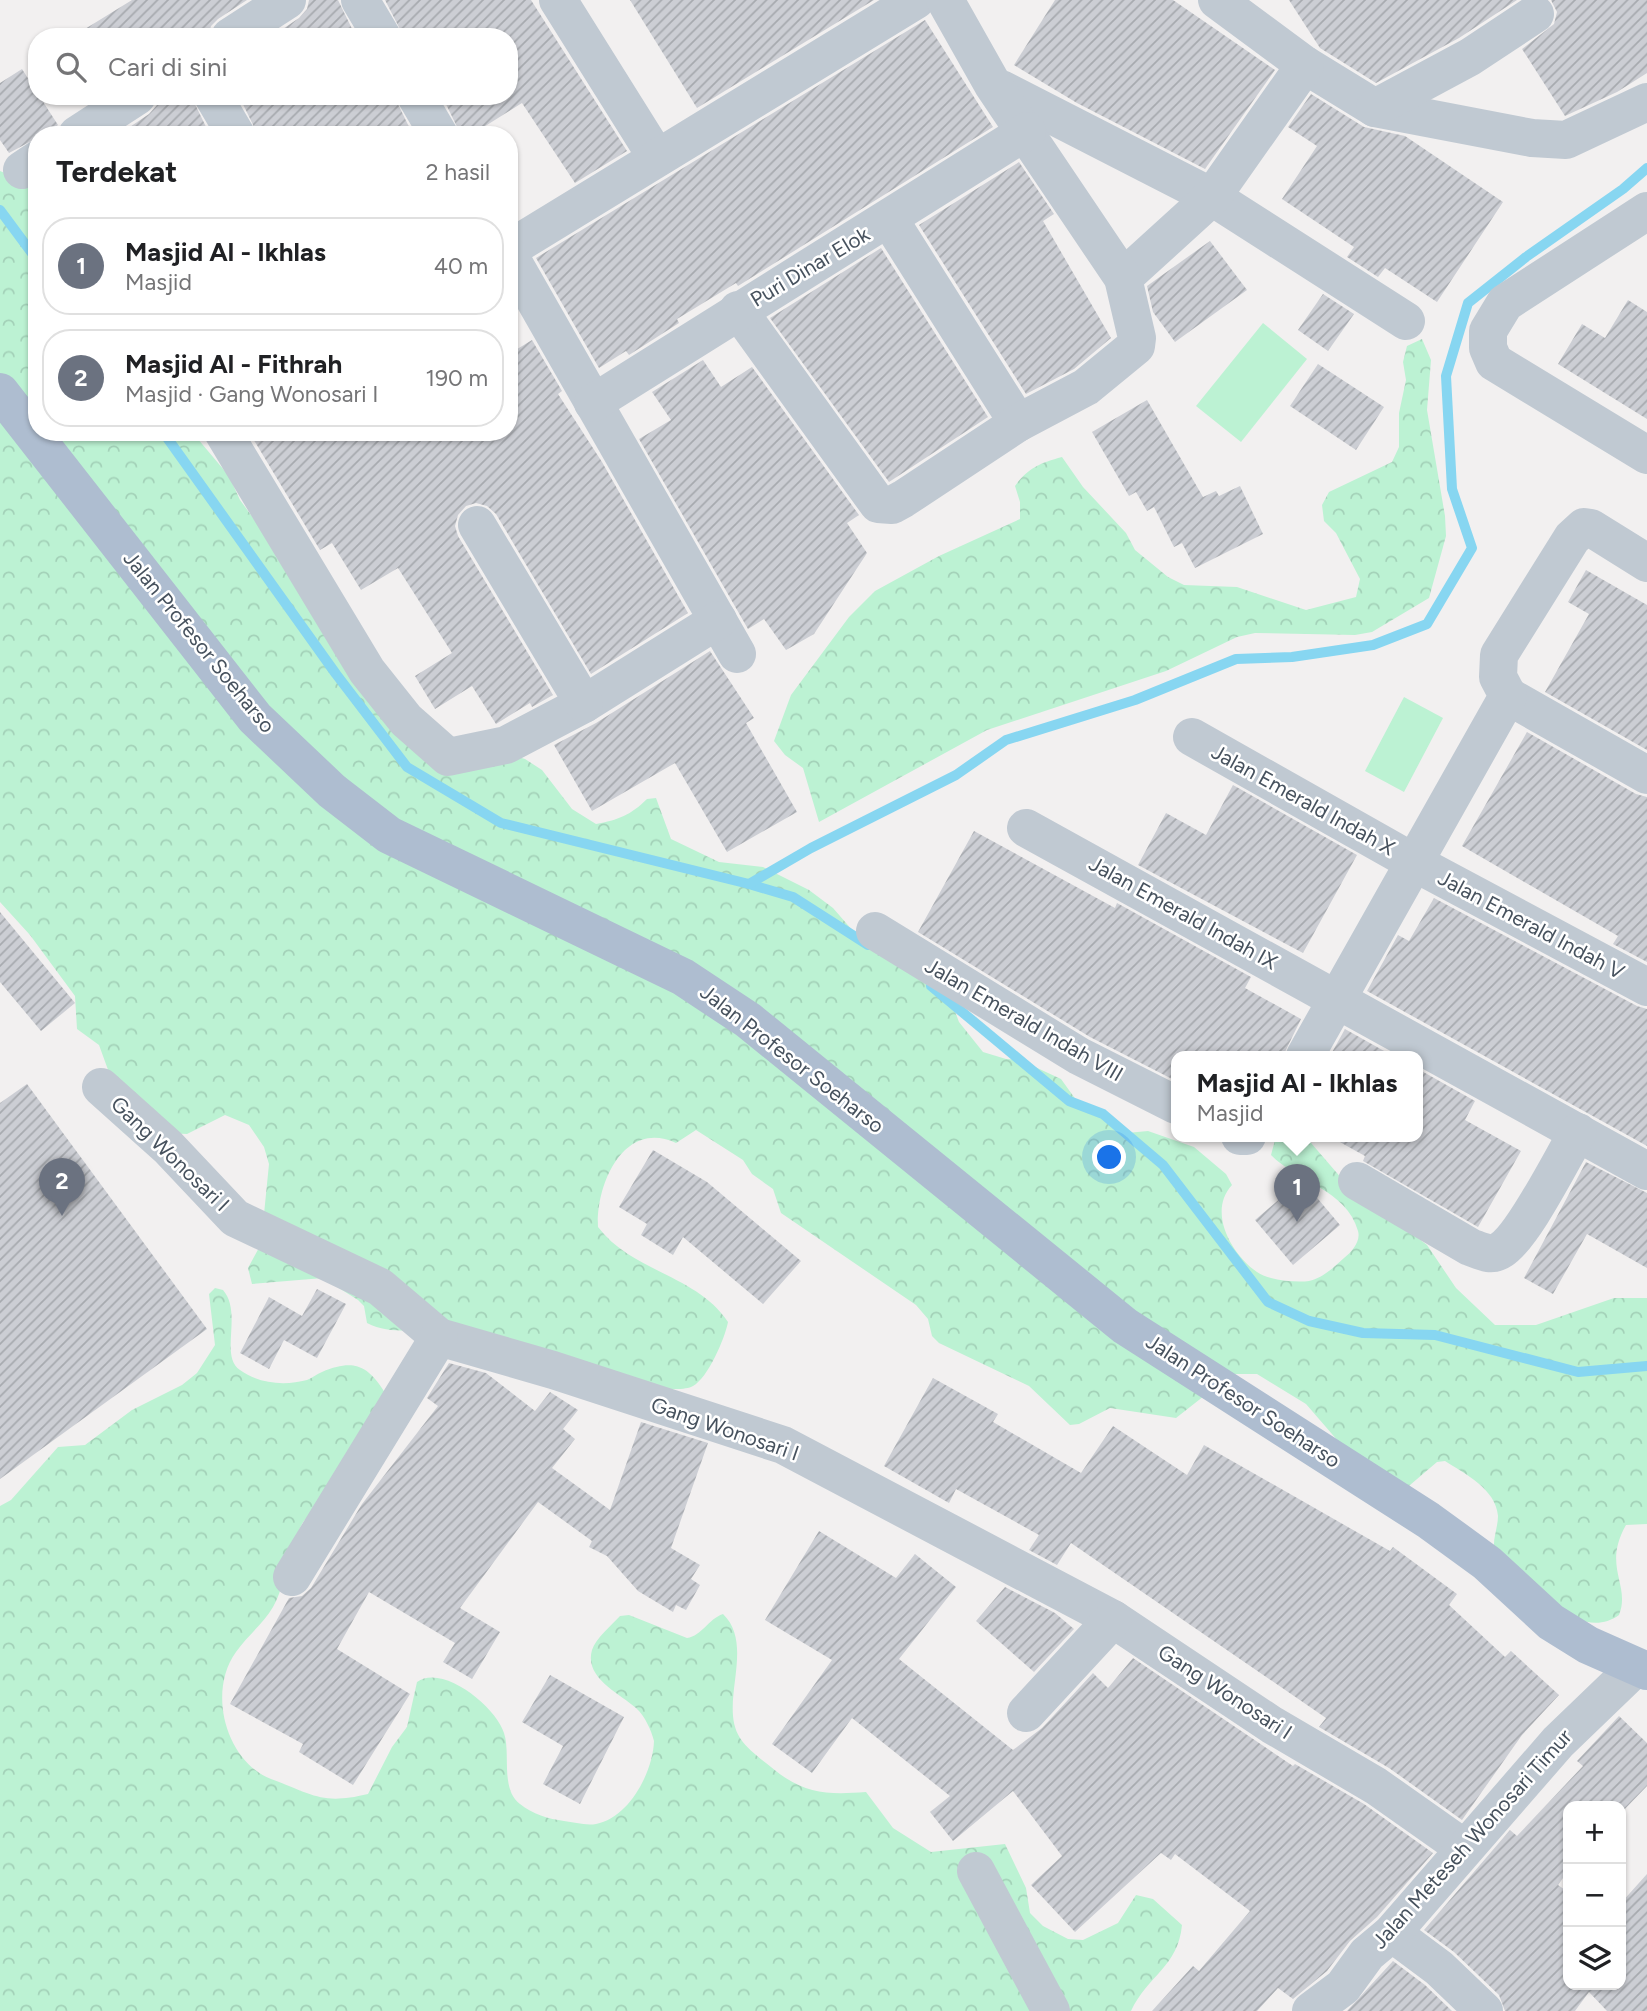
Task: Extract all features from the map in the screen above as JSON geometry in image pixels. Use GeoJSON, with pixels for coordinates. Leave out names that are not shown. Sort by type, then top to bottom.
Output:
{"type":"FeatureCollection","features":[{"type":"Feature","properties":{"kind":"main road","name":"Jalan Profesor Soeharso"},"geometry":{"type":"LineString","coordinates":[[0,392],[28,428]]}},
{"type":"Feature","properties":{"kind":"main road","name":"Jalan Profesor Soeharso"},"geometry":{"type":"LineString","coordinates":[[38,441],[255,718],[342,798],[389,835],[683,977],[748,1020],[1125,1326],[1427,1520],[1487,1563],[1551,1622],[1588,1645],[1641,1669]]}},
{"type":"Feature","properties":{"kind":"street"},"geometry":{"type":"LineString","coordinates":[[244,28],[287,0]]}},
{"type":"Feature","properties":{"kind":"street"},"geometry":{"type":"LineString","coordinates":[[360,0],[377,28]]}},
{"type":"Feature","properties":{"kind":"street"},"geometry":{"type":"LineString","coordinates":[[518,243],[916,0]]}},
{"type":"Feature","properties":{"kind":"street"},"geometry":{"type":"LineString","coordinates":[[738,310],[878,503],[892,505],[1018,423],[1086,387],[1136,346],[1137,338],[1123,278],[1027,131],[993,85],[945,0]]}},
{"type":"Feature","properties":{"kind":"street"},"geometry":{"type":"LineString","coordinates":[[564,2],[657,158]]}},
{"type":"Feature","properties":{"kind":"street"},"geometry":{"type":"LineString","coordinates":[[1240,5],[1305,65],[1375,108],[1516,137],[1566,140],[1647,102]]}},
{"type":"Feature","properties":{"kind":"street"},"geometry":{"type":"LineString","coordinates":[[1375,108],[1470,57],[1535,14]]}},
{"type":"Feature","properties":{"kind":"street"},"geometry":{"type":"LineString","coordinates":[[1123,278],[1212,197],[1305,65]]}},
{"type":"Feature","properties":{"kind":"street"},"geometry":{"type":"LineString","coordinates":[[993,85],[1212,197],[1406,321]]}},
{"type":"Feature","properties":{"kind":"street"},"geometry":{"type":"LineString","coordinates":[[91,126],[123,105]]}},
{"type":"Feature","properties":{"kind":"street"},"geometry":{"type":"LineString","coordinates":[[218,105],[230,126]]}},
{"type":"Feature","properties":{"kind":"street"},"geometry":{"type":"LineString","coordinates":[[421,105],[434,126]]}},
{"type":"Feature","properties":{"kind":"street","name":"Puri Dinar Elok"},"geometry":{"type":"LineString","coordinates":[[593,403],[1027,131]]}},
{"type":"Feature","properties":{"kind":"street"},"geometry":{"type":"LineString","coordinates":[[889,219],[1018,423]]}},
{"type":"Feature","properties":{"kind":"street"},"geometry":{"type":"LineString","coordinates":[[1641,223],[1504,303],[1488,331],[1488,348],[1494,362],[1647,456]]}},
{"type":"Feature","properties":{"kind":"street"},"geometry":{"type":"LineString","coordinates":[[518,271],[737,654]]}},
{"type":"Feature","properties":{"kind":"street"},"geometry":{"type":"LineString","coordinates":[[228,441],[367,671],[406,720],[448,757],[506,745],[584,704],[718,620]]}},
{"type":"Feature","properties":{"kind":"street"},"geometry":{"type":"LineString","coordinates":[[477,525],[584,704]]}},
{"type":"Feature","properties":{"kind":"street"},"geometry":{"type":"LineString","coordinates":[[1647,563],[1591,528],[1584,527],[1572,538],[1499,655],[1498,677],[1508,696],[1647,775]]}},
{"type":"Feature","properties":{"kind":"street"},"geometry":{"type":"LineString","coordinates":[[1308,1051],[1508,696]]}},
{"type":"Feature","properties":{"kind":"street","name":"Jalan Emerald Indah X"},"geometry":{"type":"LineString","coordinates":[[1192,737],[1415,863]]}},
{"type":"Feature","properties":{"kind":"street","name":"Jalan Emerald Indah IX"},"geometry":{"type":"LineString","coordinates":[[1026,828],[1647,1171]]}},
{"type":"Feature","properties":{"kind":"street","name":"Jalan Emerald Indah V"},"geometry":{"type":"LineString","coordinates":[[1415,863],[1647,986]]}},
{"type":"Feature","properties":{"kind":"street","name":"Jalan Emerald Indah VIII"},"geometry":{"type":"LineString","coordinates":[[874,931],[1079,1056],[1171,1102]]}},
{"type":"Feature","properties":{"kind":"street","name":"Gang Wonosari I"},"geometry":{"type":"LineString","coordinates":[[101,1087],[168,1147],[235,1219],[380,1287],[439,1337],[553,1370],[783,1445],[1113,1619],[1272,1725],[1376,1786],[1464,1848]]}},
{"type":"Feature","properties":{"kind":"street"},"geometry":{"type":"LineString","coordinates":[[1357,1181],[1470,1247],[1489,1254],[1501,1251],[1515,1236],[1578,1132]]}},
{"type":"Feature","properties":{"kind":"street"},"geometry":{"type":"LineString","coordinates":[[292,1577],[439,1337]]}},
{"type":"Feature","properties":{"kind":"street"},"geometry":{"type":"LineString","coordinates":[[1026,1713],[1113,1619]]}},
{"type":"Feature","properties":{"kind":"street","name":"Jalan Meteseh Wonosari Timur"},"geometry":{"type":"LineString","coordinates":[[1311,2011],[1343,1987],[1367,1954],[1392,1933],[1558,1742],[1641,1669]]}},
{"type":"Feature","properties":{"kind":"street"},"geometry":{"type":"LineString","coordinates":[[976,1871],[1051,2011]]}},
{"type":"Feature","properties":{"kind":"street"},"geometry":{"type":"LineString","coordinates":[[1392,1933],[1439,1968],[1484,2011]]}},
{"type":"Feature","properties":{"kind":"green space"},"geometry":{"type":"Polygon","coordinates":[[[0,171],[28,183],[28,441],[200,441],[229,476],[240,500],[262,530],[424,728],[525,759],[542,770],[572,809],[596,824],[624,816],[647,799],[656,798],[671,839],[719,862],[763,867],[809,890],[833,908],[860,939],[948,993],[959,1022],[983,1052],[1020,1060],[1061,1079],[1079,1104],[1118,1129],[1127,1133],[1148,1131],[1171,1139],[1171,1142],[1194,1147],[1226,1174],[1232,1185],[1222,1208],[1226,1232],[1239,1255],[1262,1275],[1290,1281],[1314,1280],[1347,1256],[1358,1239],[1358,1231],[1352,1217],[1343,1205],[1271,1155],[1274,1142],[1310,1142],[1343,1180],[1427,1245],[1456,1288],[1495,1325],[1536,1325],[1614,1298],[1647,1298],[1647,1524],[1626,1525],[1619,1540],[1616,1564],[1622,1604],[1619,1615],[1603,1622],[1586,1622],[1568,1615],[1535,1590],[1494,1549],[1498,1516],[1496,1506],[1486,1490],[1470,1477],[1445,1461],[1437,1462],[1403,1491],[1338,1441],[1306,1404],[1257,1374],[1232,1374],[1176,1418],[1110,1408],[1079,1424],[1070,1425],[1029,1386],[939,1343],[932,1336],[928,1319],[916,1305],[781,1213],[773,1189],[752,1174],[743,1160],[696,1130],[676,1143],[658,1138],[642,1140],[628,1148],[608,1175],[602,1192],[598,1227],[628,1254],[699,1294],[715,1306],[728,1322],[710,1366],[693,1386],[675,1389],[647,1387],[573,1371],[445,1334],[376,1327],[367,1323],[364,1306],[358,1300],[323,1278],[252,1284],[248,1268],[261,1244],[269,1164],[264,1147],[249,1125],[225,1115],[187,1134],[165,1133],[111,1078],[99,1045],[77,1029],[75,996],[30,935],[0,902],[0,171]]]}},
{"type":"Feature","properties":{"kind":"green space"},"geometry":{"type":"Polygon","coordinates":[[[1263,323],[1307,359],[1241,442],[1196,406],[1263,323]]]}},
{"type":"Feature","properties":{"kind":"green space"},"geometry":{"type":"Polygon","coordinates":[[[1422,339],[1431,360],[1427,410],[1446,536],[1429,598],[1372,632],[1355,635],[1255,633],[1237,637],[1166,671],[987,730],[819,822],[803,768],[785,755],[774,741],[791,695],[849,617],[875,591],[939,556],[1020,519],[1020,502],[1015,486],[1030,470],[1041,464],[1062,457],[1083,487],[1126,533],[1135,550],[1168,577],[1184,585],[1237,587],[1306,610],[1356,597],[1360,579],[1336,533],[1324,521],[1322,505],[1329,492],[1392,462],[1399,447],[1399,413],[1406,380],[1403,362],[1407,346],[1422,339]]]}},
{"type":"Feature","properties":{"kind":"green space"},"geometry":{"type":"Polygon","coordinates":[[[1404,697],[1443,718],[1404,792],[1365,771],[1404,697]]]}},
{"type":"Feature","properties":{"kind":"green space"},"geometry":{"type":"Polygon","coordinates":[[[215,1288],[223,1290],[229,1299],[232,1322],[231,1355],[234,1363],[247,1375],[264,1381],[290,1383],[307,1380],[334,1368],[352,1366],[374,1378],[387,1396],[360,1457],[343,1487],[305,1520],[296,1536],[273,1607],[240,1646],[227,1668],[222,1705],[226,1724],[242,1757],[255,1770],[318,1797],[339,1799],[368,1794],[392,1747],[407,1727],[417,1682],[428,1678],[441,1678],[468,1691],[499,1723],[506,1741],[510,1790],[520,1804],[530,1811],[558,1820],[596,1824],[608,1820],[619,1813],[637,1792],[649,1766],[654,1741],[639,1711],[598,1677],[591,1660],[594,1646],[620,1616],[629,1615],[687,1638],[697,1634],[723,1614],[732,1627],[736,1642],[734,1724],[743,1742],[771,1767],[794,1783],[815,1791],[866,1792],[893,1828],[931,1852],[1005,1844],[1026,1888],[1030,1913],[1043,1926],[1068,1939],[1083,1940],[1118,1923],[1136,1895],[1153,1899],[1182,1925],[1175,1951],[1169,1961],[1131,2011],[0,2011],[0,1506],[11,1500],[58,1447],[85,1445],[132,1410],[182,1385],[197,1373],[215,1345],[209,1294],[215,1288]]]}},
{"type":"Feature","properties":{"kind":"building"},"geometry":{"type":"Polygon","coordinates":[[[132,0],[247,0],[218,19],[210,28],[87,28],[132,0]]]}},
{"type":"Feature","properties":{"kind":"building"},"geometry":{"type":"Polygon","coordinates":[[[309,0],[338,0],[352,28],[284,28],[307,9],[309,0]]]}},
{"type":"Feature","properties":{"kind":"building"},"geometry":{"type":"Polygon","coordinates":[[[385,0],[531,0],[627,151],[575,183],[522,103],[485,126],[457,126],[446,105],[518,105],[518,28],[399,28],[385,0]]]}},
{"type":"Feature","properties":{"kind":"building"},"geometry":{"type":"Polygon","coordinates":[[[630,0],[874,0],[697,108],[630,0]]]}},
{"type":"Feature","properties":{"kind":"building"},"geometry":{"type":"Polygon","coordinates":[[[1055,0],[1173,0],[1275,70],[1205,169],[1077,103],[1014,65],[1055,0]]]}},
{"type":"Feature","properties":{"kind":"building"},"geometry":{"type":"Polygon","coordinates":[[[1289,0],[1517,0],[1459,38],[1376,83],[1320,48],[1289,0]]]}},
{"type":"Feature","properties":{"kind":"building"},"geometry":{"type":"Polygon","coordinates":[[[1551,0],[1647,0],[1647,73],[1617,92],[1565,116],[1522,49],[1554,24],[1557,12],[1551,0]]]}},
{"type":"Feature","properties":{"kind":"building"},"geometry":{"type":"Polygon","coordinates":[[[925,20],[993,127],[738,286],[736,283],[677,319],[679,323],[629,355],[626,351],[599,368],[536,258],[925,20]]]}},
{"type":"Feature","properties":{"kind":"building"},"geometry":{"type":"Polygon","coordinates":[[[22,69],[28,78],[28,105],[45,105],[58,125],[28,126],[28,143],[9,153],[0,140],[0,83],[22,69]]]}},
{"type":"Feature","properties":{"kind":"building"},"geometry":{"type":"Polygon","coordinates":[[[1311,94],[1364,127],[1405,136],[1503,202],[1437,302],[1385,268],[1378,277],[1347,257],[1354,247],[1282,199],[1317,146],[1288,127],[1311,94]]]}},
{"type":"Feature","properties":{"kind":"building"},"geometry":{"type":"Polygon","coordinates":[[[157,105],[195,105],[206,126],[131,126],[157,105]]]}},
{"type":"Feature","properties":{"kind":"building"},"geometry":{"type":"Polygon","coordinates":[[[243,105],[398,105],[409,126],[254,126],[243,105]]]}},
{"type":"Feature","properties":{"kind":"building"},"geometry":{"type":"Polygon","coordinates":[[[1019,162],[1054,214],[1043,221],[1111,338],[1074,369],[1026,394],[919,225],[1019,162]]]}},
{"type":"Feature","properties":{"kind":"building"},"geometry":{"type":"Polygon","coordinates":[[[1210,241],[1247,290],[1175,342],[1153,312],[1147,286],[1210,241]]]}},
{"type":"Feature","properties":{"kind":"building"},"geometry":{"type":"Polygon","coordinates":[[[881,248],[988,417],[889,482],[770,318],[881,248]]]}},
{"type":"Feature","properties":{"kind":"building"},"geometry":{"type":"Polygon","coordinates":[[[1323,294],[1354,314],[1328,351],[1298,330],[1323,294]]]}},
{"type":"Feature","properties":{"kind":"building"},"geometry":{"type":"Polygon","coordinates":[[[1628,300],[1647,312],[1647,419],[1558,364],[1582,324],[1605,338],[1628,300]]]}},
{"type":"Feature","properties":{"kind":"building"},"geometry":{"type":"Polygon","coordinates":[[[532,340],[562,391],[558,394],[602,462],[688,613],[591,674],[496,514],[487,506],[476,503],[466,506],[458,515],[455,526],[458,536],[553,695],[532,707],[530,703],[496,724],[472,686],[435,709],[415,676],[452,653],[398,568],[361,590],[332,543],[320,550],[254,441],[518,441],[518,349],[532,340]]]}},
{"type":"Feature","properties":{"kind":"building"},"geometry":{"type":"Polygon","coordinates":[[[703,360],[721,387],[752,367],[859,515],[847,523],[867,553],[814,634],[786,650],[764,619],[748,629],[639,439],[671,420],[652,392],[703,360]]]}},
{"type":"Feature","properties":{"kind":"building"},"geometry":{"type":"Polygon","coordinates":[[[1318,364],[1384,407],[1356,450],[1290,406],[1318,364]]]}},
{"type":"Feature","properties":{"kind":"building"},"geometry":{"type":"Polygon","coordinates":[[[1147,400],[1203,497],[1216,491],[1219,496],[1240,486],[1263,534],[1195,568],[1182,543],[1174,547],[1154,507],[1147,511],[1136,492],[1129,496],[1092,432],[1147,400]]]}},
{"type":"Feature","properties":{"kind":"building"},"geometry":{"type":"Polygon","coordinates":[[[1586,570],[1647,605],[1647,750],[1545,692],[1589,614],[1568,602],[1586,570]]]}},
{"type":"Feature","properties":{"kind":"building"},"geometry":{"type":"Polygon","coordinates":[[[710,651],[754,718],[746,723],[797,812],[727,852],[675,763],[592,811],[554,745],[596,723],[710,651]]]}},
{"type":"Feature","properties":{"kind":"building"},"geometry":{"type":"Polygon","coordinates":[[[1527,732],[1636,794],[1647,797],[1647,962],[1613,944],[1618,936],[1462,846],[1527,732]]]}},
{"type":"Feature","properties":{"kind":"building"},"geometry":{"type":"Polygon","coordinates":[[[1233,785],[1357,855],[1303,953],[1138,865],[1166,813],[1206,835],[1233,785]]]}},
{"type":"Feature","properties":{"kind":"building"},"geometry":{"type":"Polygon","coordinates":[[[974,831],[1115,908],[1117,903],[1251,977],[1245,988],[1301,1019],[1285,1051],[1171,1051],[1171,1078],[1090,1037],[918,932],[974,831]]]}},
{"type":"Feature","properties":{"kind":"building"},"geometry":{"type":"Polygon","coordinates":[[[1434,898],[1647,1009],[1647,1146],[1367,991],[1398,935],[1409,941],[1434,898]]]}},
{"type":"Feature","properties":{"kind":"building"},"geometry":{"type":"Polygon","coordinates":[[[0,912],[75,1003],[41,1031],[0,982],[0,912]]]}},
{"type":"Feature","properties":{"kind":"building"},"geometry":{"type":"Polygon","coordinates":[[[1345,1029],[1384,1051],[1333,1051],[1345,1029]]]}},
{"type":"Feature","properties":{"kind":"building"},"geometry":{"type":"Polygon","coordinates":[[[1423,1072],[1475,1101],[1465,1120],[1521,1151],[1478,1227],[1363,1161],[1365,1156],[1340,1142],[1423,1142],[1423,1072]]]}},
{"type":"Feature","properties":{"kind":"building"},"geometry":{"type":"Polygon","coordinates":[[[27,1084],[207,1329],[0,1479],[0,1103],[27,1084]]]}},
{"type":"Feature","properties":{"kind":"building"},"geometry":{"type":"Polygon","coordinates":[[[653,1150],[707,1182],[801,1261],[763,1304],[683,1237],[673,1255],[641,1235],[647,1224],[619,1207],[653,1150]]]}},
{"type":"Feature","properties":{"kind":"building"},"geometry":{"type":"Polygon","coordinates":[[[1586,1162],[1647,1193],[1647,1268],[1587,1234],[1553,1294],[1524,1278],[1586,1162]]]}},
{"type":"Feature","properties":{"kind":"building"},"geometry":{"type":"Polygon","coordinates":[[[1302,1180],[1340,1225],[1293,1265],[1255,1220],[1302,1180]]]}},
{"type":"Feature","properties":{"kind":"building"},"geometry":{"type":"Polygon","coordinates":[[[317,1289],[346,1304],[317,1358],[284,1340],[269,1369],[240,1353],[269,1297],[302,1316],[317,1289]]]}},
{"type":"Feature","properties":{"kind":"building"},"geometry":{"type":"Polygon","coordinates":[[[449,1363],[486,1373],[535,1411],[550,1392],[578,1410],[563,1429],[575,1439],[552,1468],[610,1510],[641,1422],[708,1443],[671,1548],[700,1565],[691,1579],[700,1585],[686,1610],[676,1605],[673,1612],[638,1591],[607,1556],[589,1547],[592,1541],[538,1502],[460,1608],[500,1632],[472,1679],[443,1662],[455,1643],[369,1592],[337,1649],[410,1694],[353,1785],[299,1752],[303,1744],[230,1704],[289,1598],[302,1596],[311,1588],[362,1504],[438,1406],[427,1398],[449,1363]]]}},
{"type":"Feature","properties":{"kind":"building"},"geometry":{"type":"Polygon","coordinates":[[[933,1378],[998,1414],[993,1422],[1081,1473],[1113,1426],[1187,1475],[1204,1445],[1390,1551],[1393,1547],[1457,1594],[1449,1605],[1505,1657],[1511,1651],[1559,1695],[1522,1735],[1462,1820],[1389,1768],[1319,1727],[1326,1718],[1071,1543],[1057,1565],[1029,1550],[1039,1535],[956,1489],[949,1503],[884,1466],[933,1378]]]}},
{"type":"Feature","properties":{"kind":"building"},"geometry":{"type":"Polygon","coordinates":[[[819,1531],[896,1578],[915,1554],[956,1587],[899,1659],[1013,1750],[1042,1728],[1093,1673],[1108,1688],[1133,1658],[1293,1766],[1295,1764],[1364,1804],[1433,1853],[1377,1917],[1350,1941],[1327,1971],[1293,1999],[1278,1988],[1257,2011],[1152,2011],[1193,1966],[1199,1971],[1250,1911],[1175,1854],[1171,1860],[1161,1853],[1075,1932],[1031,1885],[1062,1856],[1013,1791],[953,1841],[930,1812],[950,1796],[852,1718],[812,1773],[772,1744],[832,1660],[765,1620],[819,1531]]]}},
{"type":"Feature","properties":{"kind":"building"},"geometry":{"type":"Polygon","coordinates":[[[1005,1587],[1055,1613],[1074,1629],[1034,1672],[976,1621],[1005,1587]]]}},
{"type":"Feature","properties":{"kind":"building"},"geometry":{"type":"Polygon","coordinates":[[[550,1675],[624,1717],[580,1804],[543,1784],[563,1746],[522,1722],[550,1675]]]}},
{"type":"Feature","properties":{"kind":"building"},"geometry":{"type":"Polygon","coordinates":[[[1619,1716],[1647,1743],[1647,1786],[1626,1808],[1626,1801],[1563,1801],[1563,1878],[1558,1885],[1563,1888],[1563,1990],[1626,1990],[1626,1897],[1647,1874],[1647,2011],[1607,2011],[1589,1992],[1575,2011],[1505,2011],[1499,1995],[1454,1952],[1424,1930],[1510,1830],[1517,1836],[1583,1766],[1577,1761],[1619,1716]]]}},
{"type":"Feature","properties":{"kind":"building"},"geometry":{"type":"Polygon","coordinates":[[[1393,1961],[1425,1985],[1452,2011],[1347,2011],[1393,1961]]]}},
{"type":"Feature","properties":{"kind":"waterway"},"geometry":{"type":"LineString","coordinates":[[749,884],[811,848],[956,775],[1006,740],[1135,700],[1236,659],[1292,657],[1373,645],[1427,624],[1472,548],[1452,489],[1446,376],[1468,303],[1526,257],[1623,189],[1647,168]]}},
{"type":"Feature","properties":{"kind":"waterway"},"geometry":{"type":"LineString","coordinates":[[0,210],[28,248]]}},
{"type":"Feature","properties":{"kind":"waterway"},"geometry":{"type":"LineString","coordinates":[[169,441],[336,674],[407,767],[501,823],[793,897],[868,945]]}},
{"type":"Feature","properties":{"kind":"waterway"},"geometry":{"type":"LineString","coordinates":[[931,986],[1069,1101],[1103,1114],[1163,1165],[1268,1302],[1309,1321],[1363,1333],[1435,1335],[1578,1372],[1647,1366]]}},
{"type":"Feature","properties":{"kind":"place","name":"Masjid Al - Fithrah"},"geometry":{"type":"Point","coordinates":[62,1216]}},
{"type":"Feature","properties":{"kind":"place","name":"Masjid Al - Ikhlas"},"geometry":{"type":"Point","coordinates":[1297,1222]}}]}
